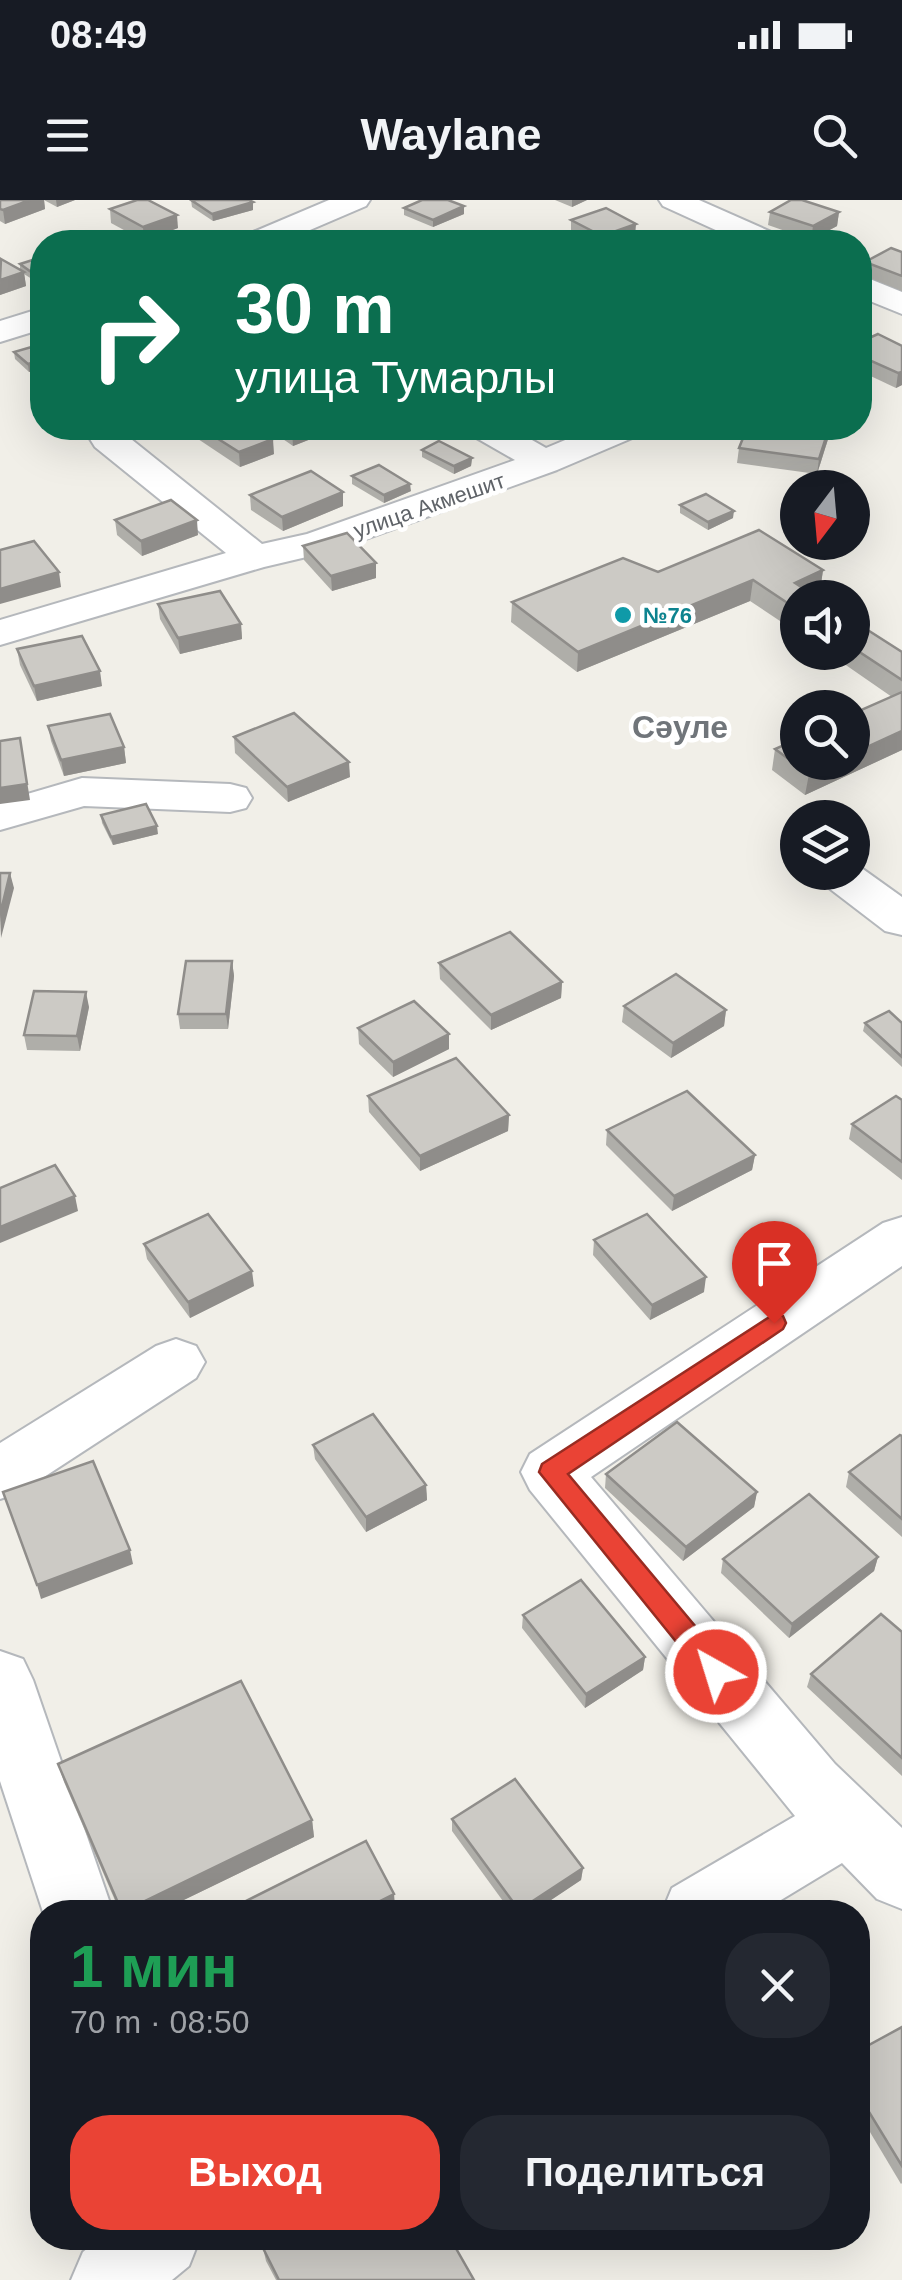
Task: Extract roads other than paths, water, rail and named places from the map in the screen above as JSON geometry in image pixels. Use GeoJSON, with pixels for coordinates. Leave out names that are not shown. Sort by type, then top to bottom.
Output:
{"type":"FeatureCollection","features":[{"type":"Feature","properties":{"kind":"street"},"geometry":{"type":"LineString","coordinates":[[285,230],[354,200]]}},
{"type":"Feature","properties":{"kind":"street"},"geometry":{"type":"LineString","coordinates":[[674,200],[740,230]]}},
{"type":"Feature","properties":{"kind":"street"},"geometry":{"type":"LineString","coordinates":[[0,332],[30,322]]}},
{"type":"Feature","properties":{"kind":"street"},"geometry":{"type":"LineString","coordinates":[[110,440],[254,558]]}},
{"type":"Feature","properties":{"kind":"street","name":"улица Акмешит"},"geometry":{"type":"LineString","coordinates":[[506,440],[544,462]]}},
{"type":"Feature","properties":{"kind":"street","name":"улица Акмешит"},"geometry":{"type":"LineString","coordinates":[[0,633],[318,543],[596,440]]}},
{"type":"Feature","properties":{"kind":"street"},"geometry":{"type":"LineString","coordinates":[[0,816],[82,792],[230,798]]}},
{"type":"Feature","properties":{"kind":"street"},"geometry":{"type":"LineString","coordinates":[[861,890],[902,920]]}},
{"type":"Feature","properties":{"kind":"street"},"geometry":{"type":"LineString","coordinates":[[902,1238],[551,1472],[811,1786],[902,1876]]}},
{"type":"Feature","properties":{"kind":"street"},"geometry":{"type":"LineString","coordinates":[[0,1474],[176,1362]]}},
{"type":"Feature","properties":{"kind":"street"},"geometry":{"type":"LineString","coordinates":[[0,1680],[74,1900]]}},
{"type":"Feature","properties":{"kind":"street"},"geometry":{"type":"LineString","coordinates":[[716,1900],[848,1822]]}},
{"type":"Feature","properties":{"kind":"street"},"geometry":{"type":"LineString","coordinates":[[111,2280],[147,2250]]}},
{"type":"Feature","properties":{"kind":"place","name":"№76"},"geometry":{"type":"Point","coordinates":[623,615]}},
{"type":"Feature","properties":{"kind":"district","name":"Сәуле"},"geometry":{"type":"Point","coordinates":[680,727]}}]}
